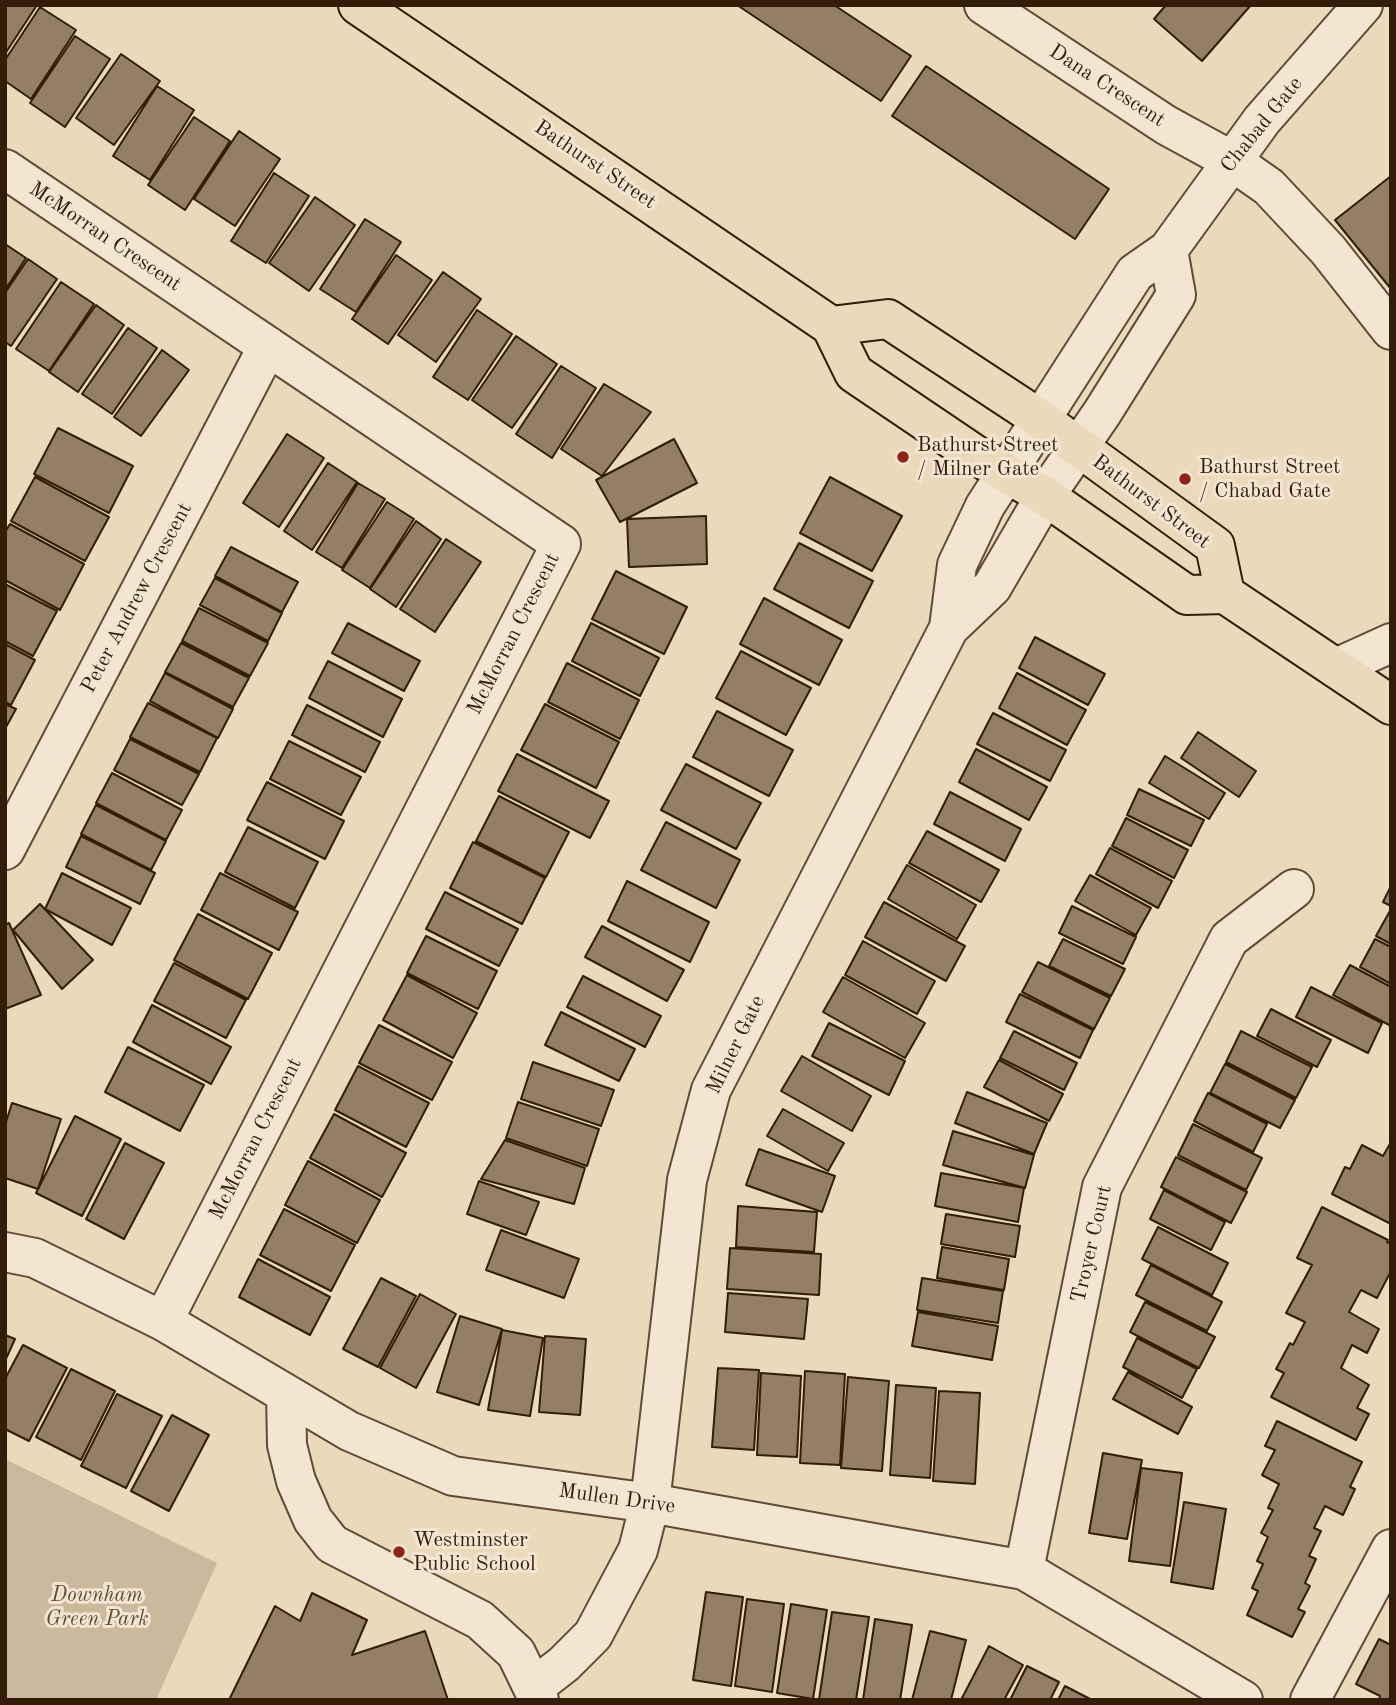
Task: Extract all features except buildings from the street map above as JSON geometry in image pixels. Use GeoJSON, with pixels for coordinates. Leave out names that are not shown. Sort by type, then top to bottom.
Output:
{"type":"FeatureCollection","features":[{"type":"Feature","properties":{"kind":"main road","name":"Bathurst Street"},"geometry":{"type":"LineString","coordinates":[[358,5],[831,326],[854,373],[974,454],[1045,496],[1187,594],[1225,594],[1214,546],[1040,419],[888,320],[831,326]]}},
{"type":"Feature","properties":{"kind":"main road"},"geometry":{"type":"LineString","coordinates":[[1225,594],[1391,705]]}},
{"type":"Feature","properties":{"kind":"street","name":"Dana Crescent"},"geometry":{"type":"LineString","coordinates":[[984,5],[1166,125],[1232,160],[1269,187],[1328,250],[1391,330]]}},
{"type":"Feature","properties":{"kind":"street","name":"Chabad Gate"},"geometry":{"type":"LineString","coordinates":[[1006,471],[1135,272],[1168,250],[1262,120],[1363,5]]}},
{"type":"Feature","properties":{"kind":"street","name":"McMorran Crescent"},"geometry":{"type":"LineString","coordinates":[[5,169],[561,544],[163,1321]]}},
{"type":"Feature","properties":{"kind":"street"},"geometry":{"type":"LineString","coordinates":[[1078,447],[1176,295],[1168,250]]}},
{"type":"Feature","properties":{"kind":"street","name":"Peter Andrew Crescent"},"geometry":{"type":"LineString","coordinates":[[5,850],[268,346]]}},
{"type":"Feature","properties":{"kind":"street","name":"Milner Gate"},"geometry":{"type":"LineString","coordinates":[[536,1694],[593,1635],[638,1550],[650,1503],[687,1180],[711,1090],[949,628],[992,587],[1045,496],[1078,447]]}},
{"type":"Feature","properties":{"kind":"street","name":"Milner Gate"},"geometry":{"type":"LineString","coordinates":[[949,628],[957,565],[985,506],[1006,471]]}},
{"type":"Feature","properties":{"kind":"street"},"geometry":{"type":"LineString","coordinates":[[1336,668],[1391,643]]}},
{"type":"Feature","properties":{"kind":"street","name":"Troyer Court"},"geometry":{"type":"LineString","coordinates":[[1024,1570],[1102,1187],[1229,939],[1294,889]]}},
{"type":"Feature","properties":{"kind":"street","name":"Mullen Drive"},"geometry":{"type":"LineString","coordinates":[[5,1252],[35,1258],[163,1321],[349,1432],[453,1476],[650,1503],[1024,1570],[1243,1700]]}},
{"type":"Feature","properties":{"kind":"street"},"geometry":{"type":"LineString","coordinates":[[286,1394],[286,1445],[296,1481],[313,1520],[332,1544],[480,1620],[516,1653],[536,1694]]}},
{"type":"Feature","properties":{"kind":"street"},"geometry":{"type":"LineString","coordinates":[[1310,1700],[1391,1549]]}},
{"type":"Feature","properties":{"kind":"green space","name":"Downham Green Park"},"geometry":{"type":"Polygon","coordinates":[[[5,1459],[217,1563],[156,1700],[5,1700],[5,1459]]]}},
{"type":"Feature","properties":{"kind":"place","name":"Bathurst Street / Milner Gate"},"geometry":{"type":"Point","coordinates":[903,457]}},
{"type":"Feature","properties":{"kind":"place","name":"Bathurst Street / Chabad Gate"},"geometry":{"type":"Point","coordinates":[1185,479]}},
{"type":"Feature","properties":{"kind":"place","name":"Westminster Public School"},"geometry":{"type":"Point","coordinates":[399,1552]}}]}
